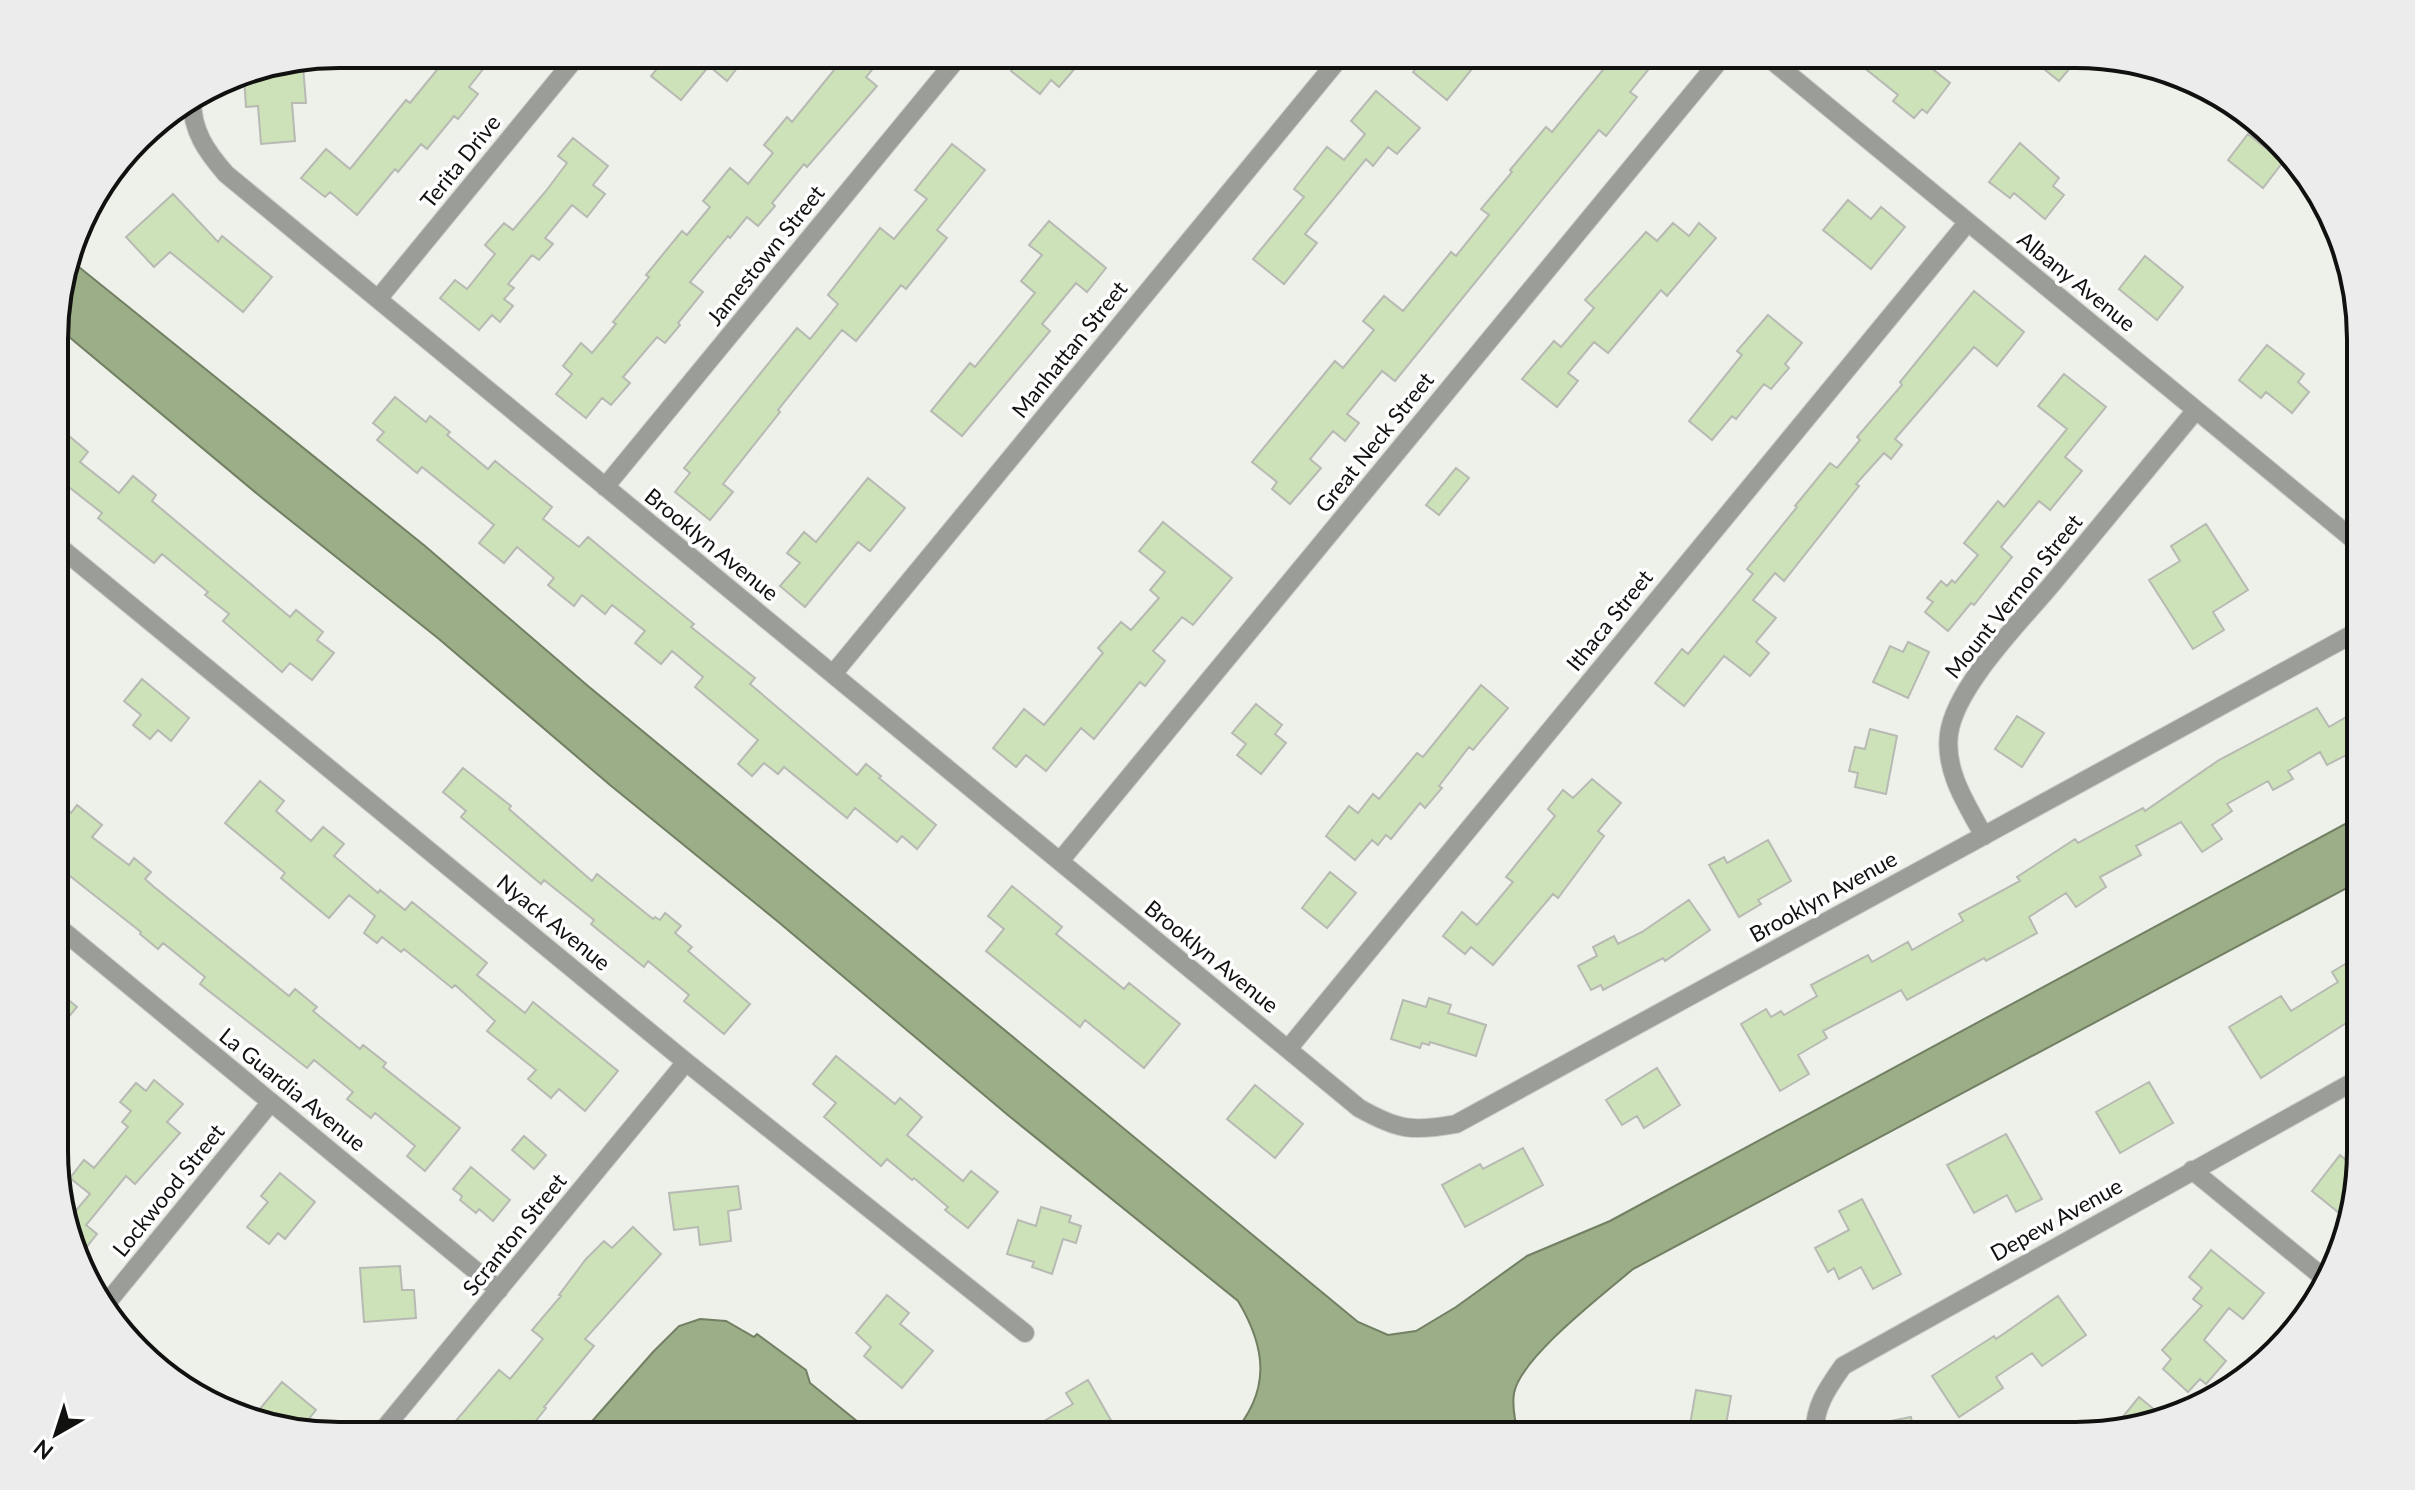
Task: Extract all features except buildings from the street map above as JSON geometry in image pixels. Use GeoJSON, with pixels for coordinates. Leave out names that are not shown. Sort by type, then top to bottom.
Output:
{"type":"FeatureCollection","features":[{"type":"Feature","properties":{"kind":"street","name":"Terita Drive"},"geometry":{"type":"LineString","coordinates":[[378,299],[568,68]]}},
{"type":"Feature","properties":{"kind":"street","name":"Jamestown Street"},"geometry":{"type":"LineString","coordinates":[[605,487],[949,68]]}},
{"type":"Feature","properties":{"kind":"street","name":"Manhattan Street"},"geometry":{"type":"LineString","coordinates":[[833,674],[1331,68]]}},
{"type":"Feature","properties":{"kind":"street","name":"Great Neck Street"},"geometry":{"type":"LineString","coordinates":[[1060,861],[1713,68]]}},
{"type":"Feature","properties":{"kind":"street","name":"Albany Avenue"},"geometry":{"type":"LineString","coordinates":[[1781,68],[2346,533]]}},
{"type":"Feature","properties":{"kind":"street","name":"Brooklyn Avenue"},"geometry":{"type":"LineString","coordinates":[[192,112],[204,148],[226,174],[1359,1108],[1389,1125],[1423,1130],[1456,1124],[2346,638]]}},
{"type":"Feature","properties":{"kind":"street","name":"Ithaca Street"},"geometry":{"type":"LineString","coordinates":[[1288,1049],[1968,222]]}},
{"type":"Feature","properties":{"kind":"street","name":"Mount Vernon Street"},"geometry":{"type":"LineString","coordinates":[[1984,836],[1960,793],[1951,769],[1949,735],[1958,702],[2196,410]]}},
{"type":"Feature","properties":{"kind":"street","name":"Nyack Avenue"},"geometry":{"type":"LineString","coordinates":[[68,554],[686,1062],[1025,1333]]}},
{"type":"Feature","properties":{"kind":"street","name":"La Guardia Avenue"},"geometry":{"type":"LineString","coordinates":[[68,935],[499,1290]]}},
{"type":"Feature","properties":{"kind":"street","name":"Scranton Street"},"geometry":{"type":"LineString","coordinates":[[390,1422],[686,1062]]}},
{"type":"Feature","properties":{"kind":"street","name":"Depew Avenue"},"geometry":{"type":"LineString","coordinates":[[1816,1421],[1823,1394],[1843,1366],[2346,1086]]}},
{"type":"Feature","properties":{"kind":"street","name":"Lockwood Street"},"geometry":{"type":"LineString","coordinates":[[111,1298],[271,1102]]}},
{"type":"Feature","properties":{"kind":"street"},"geometry":{"type":"LineString","coordinates":[[2192,1170],[2318,1273]]}},
{"type":"Feature","properties":{"kind":"shaded area"},"geometry":{"type":"Polygon","coordinates":[[[78,266],[425,546],[588,686],[1358,1322],[1388,1335],[1416,1331],[1456,1307],[1527,1256],[1610,1221],[2346,824],[2346,888],[1633,1269],[1565,1327],[1531,1362],[1514,1393],[1515,1421],[1243,1421],[1253,1403],[1260,1370],[1255,1336],[1238,1301],[1009,1116],[439,639],[261,497],[68,336],[70,303],[78,266]]]}},
{"type":"Feature","properties":{"kind":"shaded area"},"geometry":{"type":"Polygon","coordinates":[[[700,1319],[726,1321],[754,1337],[757,1334],[806,1370],[810,1383],[858,1422],[591,1422],[679,1326],[700,1319]]]}}]}
